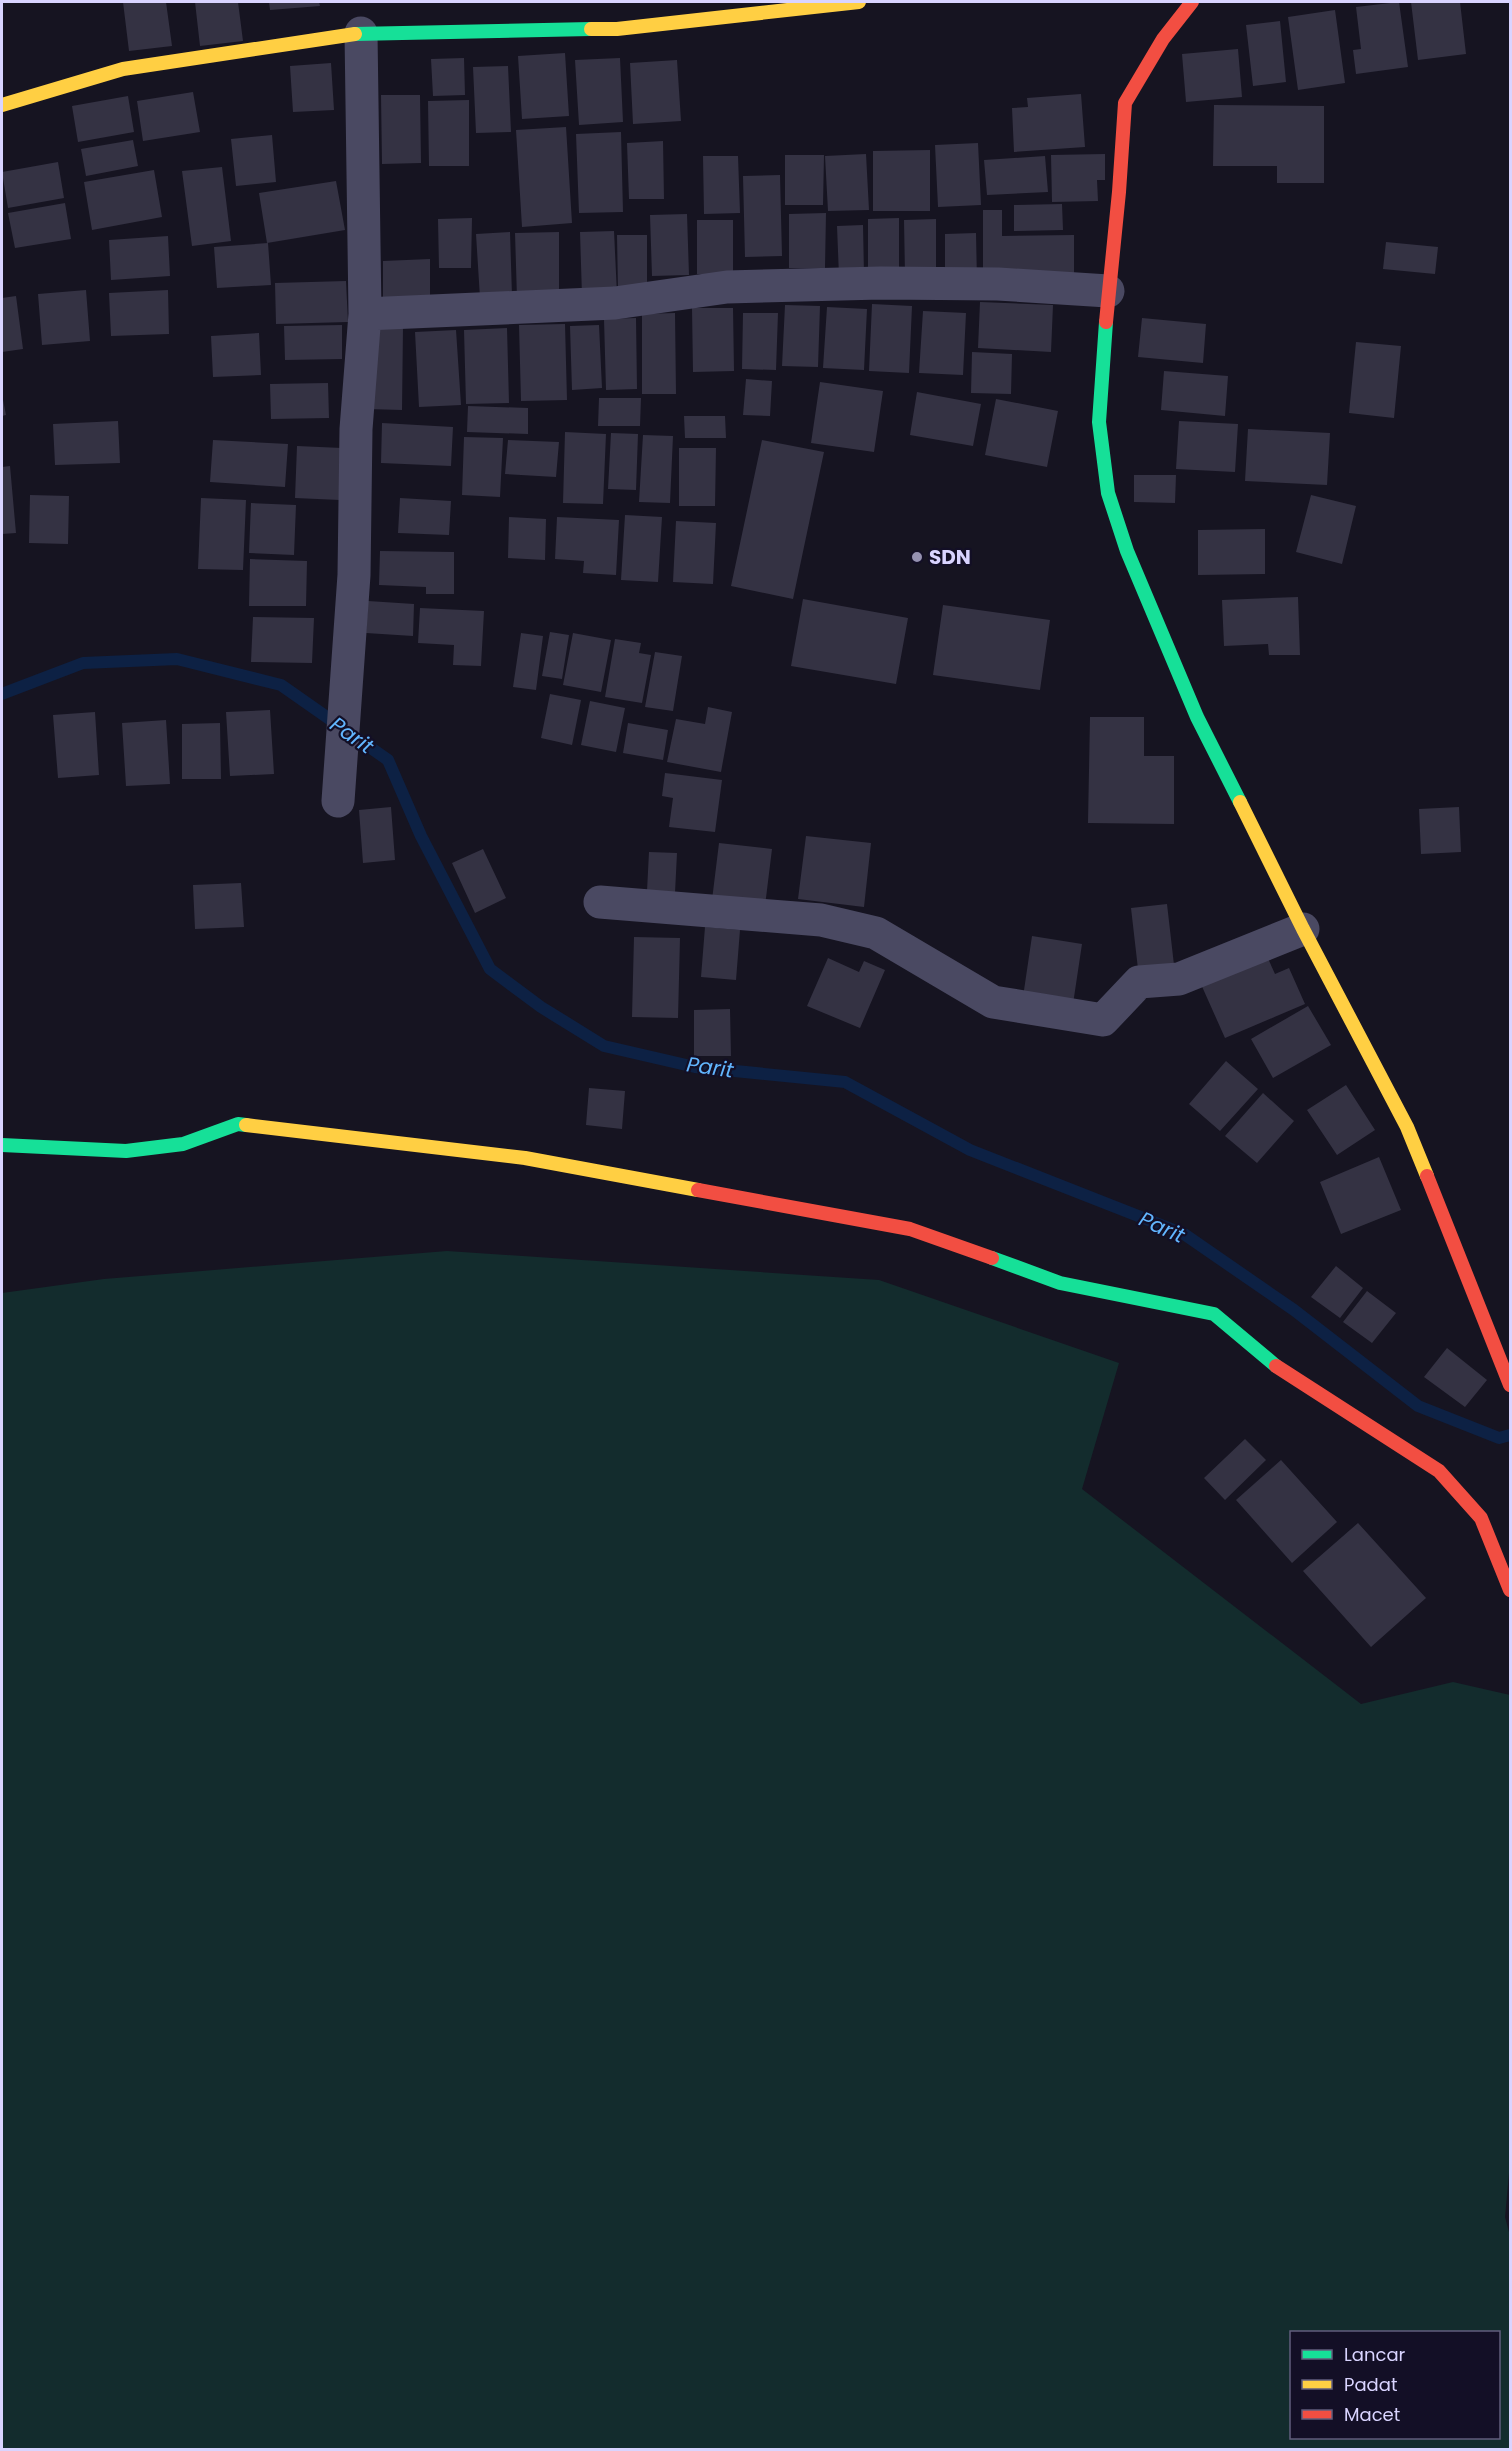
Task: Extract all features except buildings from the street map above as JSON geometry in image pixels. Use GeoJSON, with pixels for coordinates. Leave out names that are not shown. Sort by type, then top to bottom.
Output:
{"type":"FeatureCollection","features":[{"type":"Feature","properties":{"kind":"street"},"geometry":{"type":"LineString","coordinates":[[2,105],[123,69],[361,33],[617,28],[859,2]]}},
{"type":"Feature","properties":{"kind":"street"},"geometry":{"type":"LineString","coordinates":[[1192,2],[1162,39],[1125,103],[1099,422],[1108,493],[1127,551],[1197,717],[1303,929],[1407,1127],[1510,1385]]}},
{"type":"Feature","properties":{"kind":"street"},"geometry":{"type":"LineString","coordinates":[[338,801],[354,575],[356,429],[365,314],[361,33]]}},
{"type":"Feature","properties":{"kind":"street"},"geometry":{"type":"LineString","coordinates":[[365,314],[615,303],[727,287],[881,283],[998,284],[1108,291]]}},
{"type":"Feature","properties":{"kind":"street"},"geometry":{"type":"LineString","coordinates":[[600,902],[821,921],[876,933],[993,1002],[1103,1020],[1139,982],[1179,980],[1303,929]]}},
{"type":"Feature","properties":{"kind":"street"},"geometry":{"type":"LineString","coordinates":[[2,1145],[126,1151],[183,1144],[238,1124],[525,1158],[910,1229],[1060,1282],[1126,1298],[1214,1314],[1286,1373],[1439,1471],[1481,1518],[1510,1590]]}},
{"type":"Feature","properties":{"kind":"green space"},"geometry":{"type":"Polygon","coordinates":[[[447,1251],[879,1280],[1119,1363],[1082,1489],[1361,1704],[1453,1682],[1510,1695],[1510,2162],[1505,2217],[1510,2236],[1510,2449],[2,2449],[2,1293],[104,1279],[447,1251]]]}},
{"type":"Feature","properties":{"kind":"waterway","name":"Parit"},"geometry":{"type":"LineString","coordinates":[[2,694],[83,663],[177,659],[281,685],[388,760],[421,836],[490,969],[541,1007],[604,1046],[695,1067],[845,1082],[970,1150],[1184,1234],[1294,1310],[1418,1406],[1499,1438],[1510,1435]]}},
{"type":"Feature","properties":{"kind":"traffic: fast"},"geometry":{"type":"LineString","coordinates":[[355,34],[591,29]]}},
{"type":"Feature","properties":{"kind":"traffic: fast"},"geometry":{"type":"LineString","coordinates":[[1106,322],[1099,422],[1108,493],[1127,551],[1197,717],[1240,802]]}},
{"type":"Feature","properties":{"kind":"traffic: fast"},"geometry":{"type":"LineString","coordinates":[[2,1145],[126,1151],[183,1144],[238,1124],[246,1125]]}},
{"type":"Feature","properties":{"kind":"traffic: fast"},"geometry":{"type":"LineString","coordinates":[[992,1258],[1060,1283],[1214,1314],[1276,1366]]}},
{"type":"Feature","properties":{"kind":"traffic: slow"},"geometry":{"type":"LineString","coordinates":[[591,29],[617,29],[859,2]]}},
{"type":"Feature","properties":{"kind":"traffic: slow"},"geometry":{"type":"LineString","coordinates":[[2,105],[123,69],[355,34]]}},
{"type":"Feature","properties":{"kind":"traffic: slow"},"geometry":{"type":"LineString","coordinates":[[1240,802],[1303,929],[1407,1127],[1427,1176]]}},
{"type":"Feature","properties":{"kind":"traffic: slow"},"geometry":{"type":"LineString","coordinates":[[246,1125],[525,1158],[698,1190]]}},
{"type":"Feature","properties":{"kind":"traffic: jam"},"geometry":{"type":"LineString","coordinates":[[1106,322],[1125,103],[1163,39],[1192,2]]}},
{"type":"Feature","properties":{"kind":"traffic: jam"},"geometry":{"type":"LineString","coordinates":[[1427,1176],[1510,1385]]}},
{"type":"Feature","properties":{"kind":"traffic: jam"},"geometry":{"type":"LineString","coordinates":[[698,1190],[910,1229],[992,1258]]}},
{"type":"Feature","properties":{"kind":"traffic: jam"},"geometry":{"type":"LineString","coordinates":[[1276,1366],[1439,1471],[1481,1518],[1510,1590]]}},
{"type":"Feature","properties":{"kind":"place","name":"SDN"},"geometry":{"type":"Point","coordinates":[917,557]}}]}
